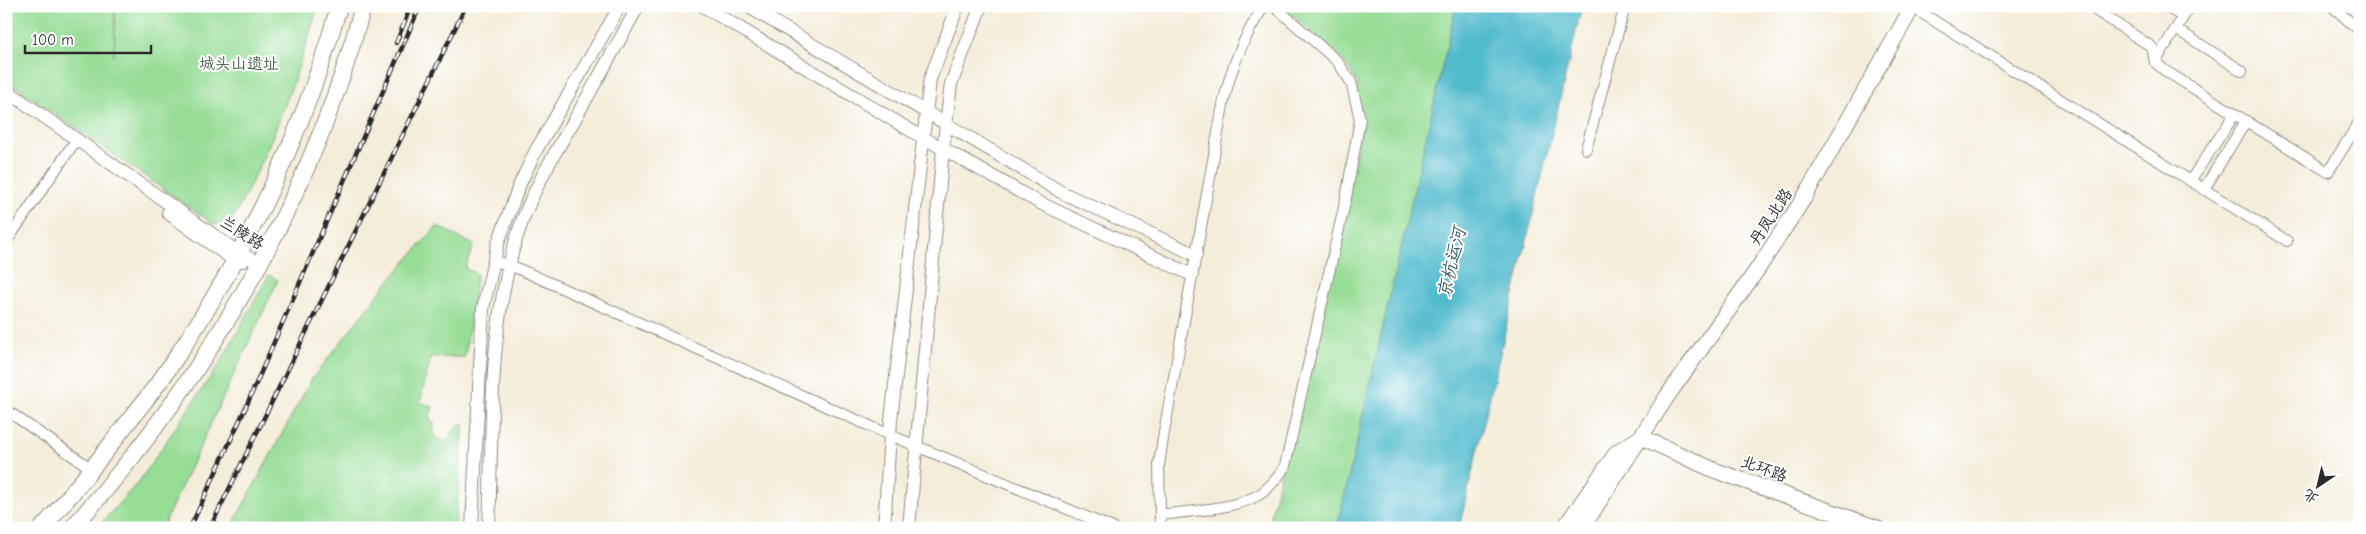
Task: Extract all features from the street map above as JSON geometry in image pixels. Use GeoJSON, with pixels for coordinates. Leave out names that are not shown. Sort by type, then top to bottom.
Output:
{"type":"FeatureCollection","features":[{"type":"Feature","properties":{"kind":"main road"},"geometry":{"type":"LineString","coordinates":[[42,528],[92,469],[171,366],[237,257],[286,150],[311,89],[339,6]]}},
{"type":"Feature","properties":{"kind":"main road"},"geometry":{"type":"LineString","coordinates":[[72,528],[94,503],[192,377],[249,286],[305,168],[335,97],[363,6]]}},
{"type":"Feature","properties":{"kind":"main road","name":"丹凤北路"},"geometry":{"type":"LineString","coordinates":[[1582,528],[1668,395],[1757,270],[1804,198],[1912,7]]}},
{"type":"Feature","properties":{"kind":"main road"},"geometry":{"type":"LineString","coordinates":[[1564,528],[1617,452],[1641,437]]}},
{"type":"Feature","properties":{"kind":"main road","name":"北环路"},"geometry":{"type":"LineString","coordinates":[[1641,437],[1714,470],[1877,528]]}},
{"type":"Feature","properties":{"kind":"street"},"geometry":{"type":"LineString","coordinates":[[472,528],[483,308],[498,243],[519,186],[535,152],[620,6]]}},
{"type":"Feature","properties":{"kind":"street"},"geometry":{"type":"LineString","coordinates":[[489,528],[495,351],[501,300],[518,231],[538,184],[638,6]]}},
{"type":"Feature","properties":{"kind":"street"},"geometry":{"type":"LineString","coordinates":[[703,6],[924,138],[1038,202],[1192,275]]}},
{"type":"Feature","properties":{"kind":"street"},"geometry":{"type":"LineString","coordinates":[[747,6],[1061,192],[1196,255]]}},
{"type":"Feature","properties":{"kind":"street"},"geometry":{"type":"LineString","coordinates":[[884,528],[890,435],[930,79],[958,6]]}},
{"type":"Feature","properties":{"kind":"street"},"geometry":{"type":"LineString","coordinates":[[908,528],[950,84],[981,6]]}},
{"type":"Feature","properties":{"kind":"street"},"geometry":{"type":"LineString","coordinates":[[1160,528],[1159,465],[1229,78],[1255,19],[1264,6]]}},
{"type":"Feature","properties":{"kind":"street"},"geometry":{"type":"LineString","coordinates":[[1160,515],[1245,501],[1262,493],[1274,482],[1286,466],[1289,454],[1346,198],[1360,119],[1352,82],[1337,61],[1274,6]]}},
{"type":"Feature","properties":{"kind":"street"},"geometry":{"type":"LineString","coordinates":[[1586,149],[1625,6]]}},
{"type":"Feature","properties":{"kind":"street"},"geometry":{"type":"LineString","coordinates":[[2090,6],[2152,47],[2155,62],[2328,172],[2360,121]]}},
{"type":"Feature","properties":{"kind":"street"},"geometry":{"type":"LineString","coordinates":[[2165,6],[2183,18]]}},
{"type":"Feature","properties":{"kind":"street"},"geometry":{"type":"LineString","coordinates":[[2155,62],[2190,6]]}},
{"type":"Feature","properties":{"kind":"street"},"geometry":{"type":"LineString","coordinates":[[2332,6],[2360,30]]}},
{"type":"Feature","properties":{"kind":"street"},"geometry":{"type":"LineString","coordinates":[[1912,7],[2287,241]]}},
{"type":"Feature","properties":{"kind":"street"},"geometry":{"type":"LineString","coordinates":[[2176,29],[2242,71]]}},
{"type":"Feature","properties":{"kind":"street","name":"兰陵路"},"geometry":{"type":"LineString","coordinates":[[6,90],[237,257]]}},
{"type":"Feature","properties":{"kind":"street","name":"兰陵路"},"geometry":{"type":"LineString","coordinates":[[6,100],[237,257],[260,263]]}},
{"type":"Feature","properties":{"kind":"street"},"geometry":{"type":"LineString","coordinates":[[2190,181],[2236,114]]}},
{"type":"Feature","properties":{"kind":"street"},"geometry":{"type":"LineString","coordinates":[[2204,189],[2246,121]]}},
{"type":"Feature","properties":{"kind":"street"},"geometry":{"type":"LineString","coordinates":[[6,242],[72,146]]}},
{"type":"Feature","properties":{"kind":"street"},"geometry":{"type":"LineString","coordinates":[[493,261],[510,266],[890,435],[1113,528]]}},
{"type":"Feature","properties":{"kind":"street"},"geometry":{"type":"LineString","coordinates":[[6,410],[92,469]]}},
{"type":"Feature","properties":{"kind":"green space","name":"城头山遗址"},"geometry":{"type":"Polygon","coordinates":[[[6,6],[115,6],[114,56],[116,6],[318,6],[291,89],[258,169],[231,221],[215,225],[6,80],[6,6]]]}},
{"type":"Feature","properties":{"kind":"green space"},"geometry":{"type":"Polygon","coordinates":[[[1281,6],[1457,6],[1338,528],[1268,528],[1362,127],[1356,94],[1358,84],[1341,57],[1281,6]]]}},
{"type":"Feature","properties":{"kind":"green space"},"geometry":{"type":"Polygon","coordinates":[[[437,226],[474,245],[465,268],[477,274],[465,357],[431,357],[420,402],[433,407],[429,418],[434,424],[434,435],[445,442],[460,423],[464,425],[455,528],[231,528],[311,380],[388,282],[437,226]]]}},
{"type":"Feature","properties":{"kind":"green space"},"geometry":{"type":"Polygon","coordinates":[[[269,275],[278,280],[162,528],[97,528],[140,480],[220,363],[269,275]]]}},
{"type":"Feature","properties":{"kind":"water","name":"京杭运河"},"geometry":{"type":"Polygon","coordinates":[[[1456,6],[1582,6],[1459,528],[1337,528],[1456,6]]]}},
{"type":"Feature","properties":{"kind":"railway"},"geometry":{"type":"LineString","coordinates":[[396,43],[411,6]]}},
{"type":"Feature","properties":{"kind":"railway"},"geometry":{"type":"LineString","coordinates":[[190,528],[245,409],[420,6]]}},
{"type":"Feature","properties":{"kind":"railway"},"geometry":{"type":"LineString","coordinates":[[210,528],[466,6]]}}]}
